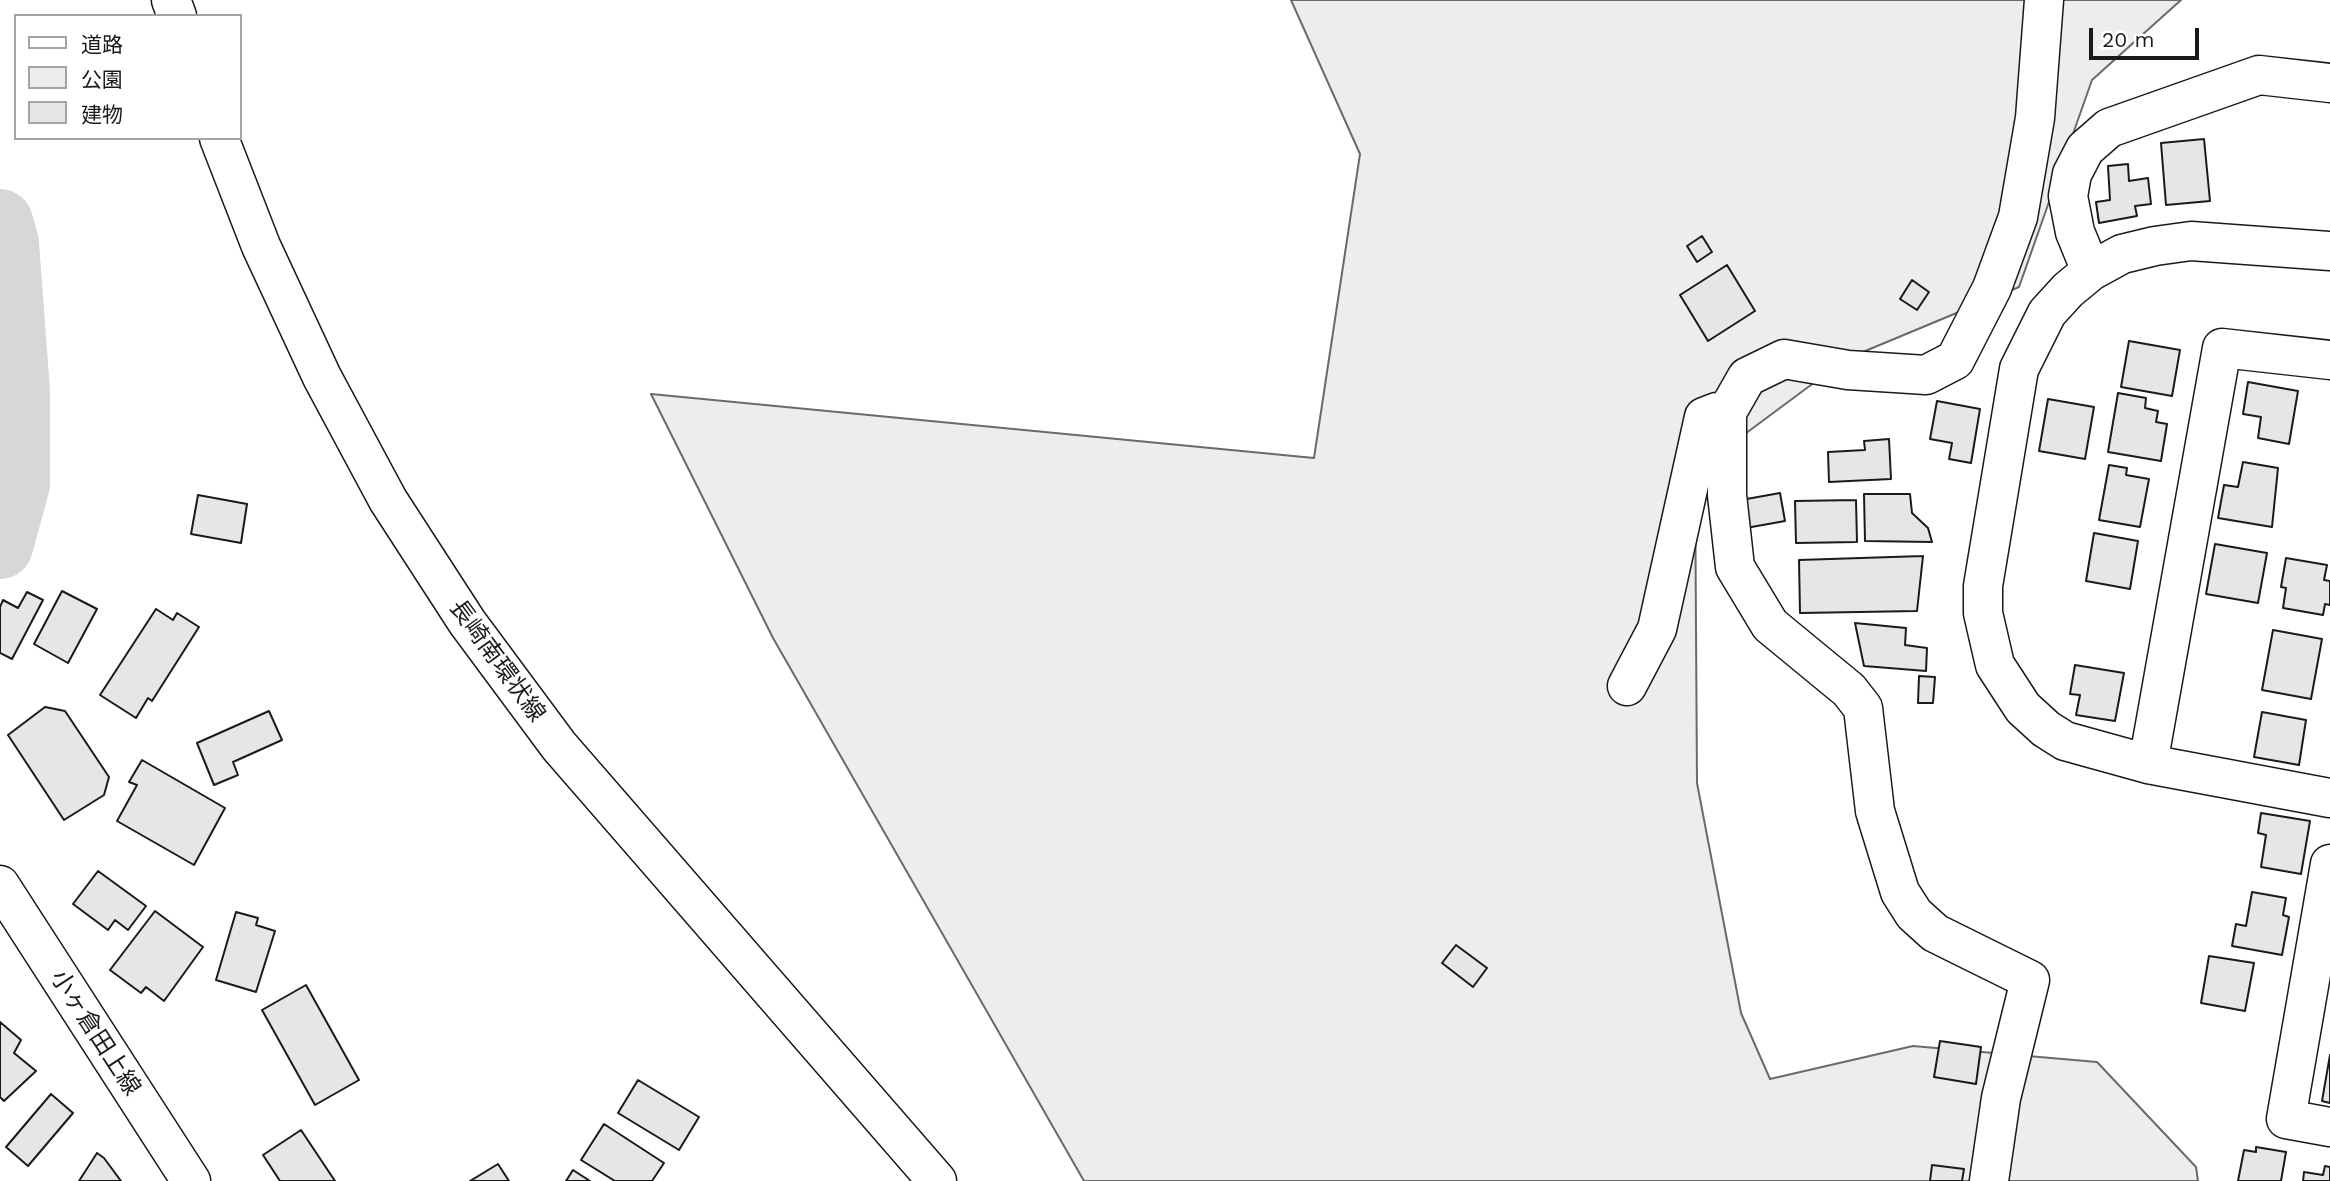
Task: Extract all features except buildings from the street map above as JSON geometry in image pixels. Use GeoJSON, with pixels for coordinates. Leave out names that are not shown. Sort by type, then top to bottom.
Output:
{"type":"FeatureCollection","features":[{"type":"Feature","properties":{"kind":"main road"},"geometry":{"type":"LineString","coordinates":[[1989,1181],[2001,1098],[2030,980],[1935,933],[1914,914],[1900,892],[1875,811],[1863,708],[1849,690],[1770,625],[1735,567],[1727,495],[1727,412],[1747,377],[1784,359],[1848,370],[1926,375],[1955,360],[1992,288],[2018,217],[2035,118],[2044,0]]}},
{"type":"Feature","properties":{"kind":"main road"},"geometry":{"type":"LineString","coordinates":[[2091,271],[2075,232],[2067,196],[2072,174],[2085,149],[2109,128],[2259,75],[2330,83]]}},
{"type":"Feature","properties":{"kind":"main road","name":"長崎南環状線"},"geometry":{"type":"LineString","coordinates":[[220,140],[261,246],[321,377],[388,500],[467,622],[559,746],[879,1115]]}},
{"type":"Feature","properties":{"kind":"main road"},"geometry":{"type":"LineString","coordinates":[[2330,251],[2191,241],[2122,254],[2091,271],[2048,313],[2019,369],[1983,586],[1983,613],[1995,665],[2008,690],[2046,729],[2065,741],[2148,764],[2330,798]]}},
{"type":"Feature","properties":{"kind":"main road"},"geometry":{"type":"LineString","coordinates":[[2148,764],[2222,348],[2330,360]]}},
{"type":"Feature","properties":{"kind":"main road"},"geometry":{"type":"LineString","coordinates":[[1627,686],[1657,629],[1704,417],[1717,412],[1727,412]]}},
{"type":"Feature","properties":{"kind":"main road"},"geometry":{"type":"LineString","coordinates":[[2330,864],[2286,1119],[2330,1127]]}},
{"type":"Feature","properties":{"kind":"main road","name":"小ヶ倉田上線"},"geometry":{"type":"LineString","coordinates":[[0,885],[191,1181]]}},
{"type":"Feature","properties":{"kind":"main road"},"geometry":{"type":"LineString","coordinates":[[879,1115],[920,1181]]}},
{"type":"Feature","properties":{"kind":"main road"},"geometry":{"type":"LineString","coordinates":[[879,1115],[937,1181]]}},
{"type":"Feature","properties":{"kind":"green space"},"geometry":{"type":"Polygon","coordinates":[[[1291,0],[2181,0],[2092,80],[2019,287],[1846,359],[1695,471],[1697,783],[1741,1013],[1770,1079],[1913,1046],[2097,1062],[2196,1167],[2198,1181],[1084,1181],[773,638],[651,394],[1314,458],[1360,154],[1291,0]]]}},
{"type":"Feature","properties":{"kind":"waterway"},"geometry":{"type":"LineString","coordinates":[[0,222],[6,243],[17,392],[17,484],[0,546]]}}]}
